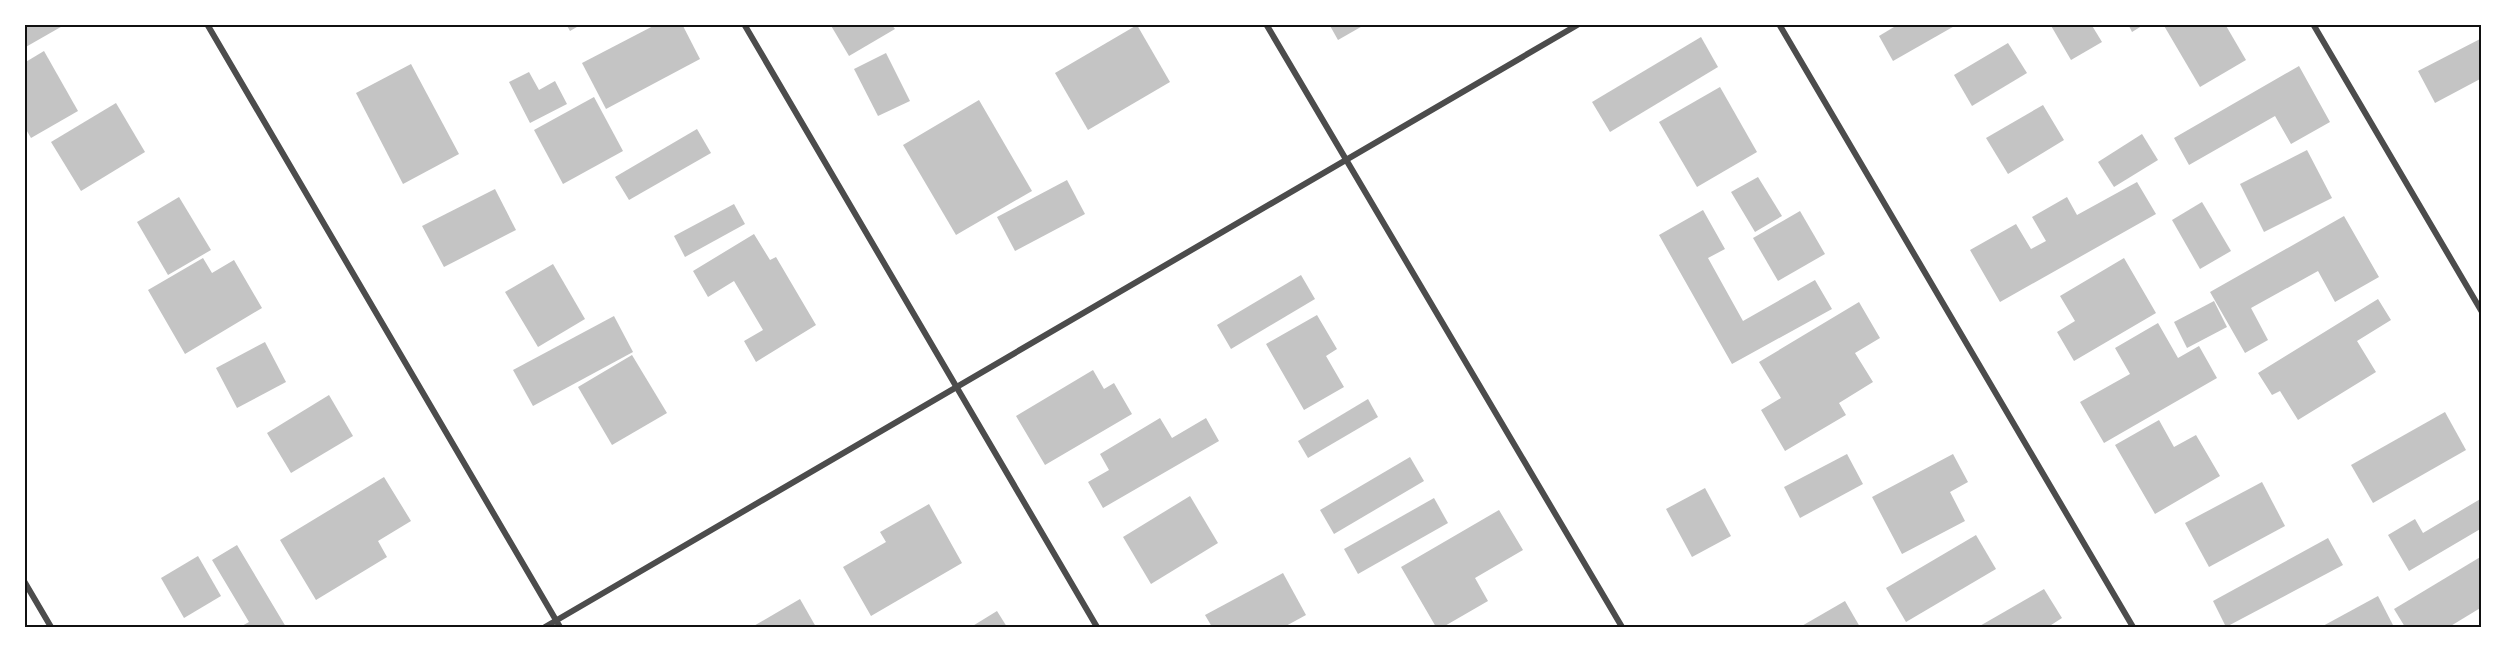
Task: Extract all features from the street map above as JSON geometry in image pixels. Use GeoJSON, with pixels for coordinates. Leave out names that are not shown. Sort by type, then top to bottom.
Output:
{"type":"FeatureCollection","features":[{"type":"Feature","properties":{"kind":"street"},"geometry":{"type":"LineString","coordinates":[[207,24],[558,624]]}},
{"type":"Feature","properties":{"kind":"street"},"geometry":{"type":"LineString","coordinates":[[744,24],[1096,627]]}},
{"type":"Feature","properties":{"kind":"street"},"geometry":{"type":"LineString","coordinates":[[1266,24],[1622,627]]}},
{"type":"Feature","properties":{"kind":"street"},"geometry":{"type":"LineString","coordinates":[[545,627],[558,624],[956,387],[1578,24]]}},
{"type":"Feature","properties":{"kind":"street"},"geometry":{"type":"LineString","coordinates":[[1779,24],[2133,627]]}},
{"type":"Feature","properties":{"kind":"street"},"geometry":{"type":"LineString","coordinates":[[2313,24],[2482,312]]}},
{"type":"Feature","properties":{"kind":"street"},"geometry":{"type":"LineString","coordinates":[[24,580],[51,627]]}},
{"type":"Feature","properties":{"kind":"building"},"geometry":{"type":"Polygon","coordinates":[[[24,24],[66,24],[24,48],[24,24]]]}},
{"type":"Feature","properties":{"kind":"building"},"geometry":{"type":"Polygon","coordinates":[[[566,24],[582,24],[570,31],[566,24]]]}},
{"type":"Feature","properties":{"kind":"building"},"geometry":{"type":"Polygon","coordinates":[[[657,24],[682,24],[700,59],[606,109],[582,63],[657,24]]]}},
{"type":"Feature","properties":{"kind":"building"},"geometry":{"type":"Polygon","coordinates":[[[830,24],[891,24],[895,29],[849,56],[830,24]]]}},
{"type":"Feature","properties":{"kind":"building"},"geometry":{"type":"Polygon","coordinates":[[[1329,24],[1366,24],[1338,40],[1329,24]]]}},
{"type":"Feature","properties":{"kind":"building"},"geometry":{"type":"Polygon","coordinates":[[[1899,24],[1958,24],[1893,61],[1879,36],[1899,24]]]}},
{"type":"Feature","properties":{"kind":"building"},"geometry":{"type":"Polygon","coordinates":[[[2050,24],[2091,24],[2102,42],[2071,60],[2050,24]]]}},
{"type":"Feature","properties":{"kind":"building"},"geometry":{"type":"Polygon","coordinates":[[[2128,24],[2145,24],[2132,32],[2128,24]]]}},
{"type":"Feature","properties":{"kind":"building"},"geometry":{"type":"Polygon","coordinates":[[[2163,24],[2225,24],[2246,60],[2200,87],[2163,24]]]}},
{"type":"Feature","properties":{"kind":"building"},"geometry":{"type":"Polygon","coordinates":[[[1137,25],[1170,82],[1088,130],[1055,73],[1137,25]]]}},
{"type":"Feature","properties":{"kind":"building"},"geometry":{"type":"Polygon","coordinates":[[[1701,37],[1718,67],[1610,132],[1592,102],[1701,37]]]}},
{"type":"Feature","properties":{"kind":"building"},"geometry":{"type":"Polygon","coordinates":[[[2482,38],[2482,78],[2435,103],[2418,71],[2482,38]]]}},
{"type":"Feature","properties":{"kind":"building"},"geometry":{"type":"Polygon","coordinates":[[[2008,43],[2027,73],[1972,106],[1954,75],[2008,43]]]}},
{"type":"Feature","properties":{"kind":"building"},"geometry":{"type":"Polygon","coordinates":[[[44,51],[78,111],[31,138],[24,126],[24,63],[44,51]]]}},
{"type":"Feature","properties":{"kind":"building"},"geometry":{"type":"Polygon","coordinates":[[[886,53],[910,101],[878,116],[854,69],[886,53]]]}},
{"type":"Feature","properties":{"kind":"building"},"geometry":{"type":"Polygon","coordinates":[[[411,64],[459,154],[403,184],[356,93],[411,64]]]}},
{"type":"Feature","properties":{"kind":"building"},"geometry":{"type":"Polygon","coordinates":[[[2299,66],[2330,122],[2291,144],[2275,116],[2189,165],[2174,138],[2299,66]]]}},
{"type":"Feature","properties":{"kind":"building"},"geometry":{"type":"Polygon","coordinates":[[[529,72],[539,90],[555,81],[567,104],[530,123],[509,82],[529,72]]]}},
{"type":"Feature","properties":{"kind":"building"},"geometry":{"type":"Polygon","coordinates":[[[1720,87],[1757,152],[1697,187],[1659,122],[1720,87]]]}},
{"type":"Feature","properties":{"kind":"building"},"geometry":{"type":"Polygon","coordinates":[[[594,97],[623,151],[563,184],[534,130],[594,97]]]}},
{"type":"Feature","properties":{"kind":"building"},"geometry":{"type":"Polygon","coordinates":[[[979,100],[1032,191],[956,235],[903,145],[979,100]]]}},
{"type":"Feature","properties":{"kind":"building"},"geometry":{"type":"Polygon","coordinates":[[[116,103],[145,152],[81,191],[51,142],[116,103]]]}},
{"type":"Feature","properties":{"kind":"building"},"geometry":{"type":"Polygon","coordinates":[[[2043,105],[2064,140],[2008,174],[1986,138],[2043,105]]]}},
{"type":"Feature","properties":{"kind":"building"},"geometry":{"type":"Polygon","coordinates":[[[697,129],[711,153],[629,200],[615,177],[697,129]]]}},
{"type":"Feature","properties":{"kind":"building"},"geometry":{"type":"Polygon","coordinates":[[[2142,134],[2158,160],[2114,187],[2098,162],[2142,134]]]}},
{"type":"Feature","properties":{"kind":"building"},"geometry":{"type":"Polygon","coordinates":[[[2307,150],[2332,198],[2264,232],[2240,184],[2307,150]]]}},
{"type":"Feature","properties":{"kind":"building"},"geometry":{"type":"Polygon","coordinates":[[[1758,177],[1782,216],[1755,232],[1731,192],[1758,177]]]}},
{"type":"Feature","properties":{"kind":"building"},"geometry":{"type":"Polygon","coordinates":[[[1067,180],[1085,214],[1015,251],[997,217],[1067,180]]]}},
{"type":"Feature","properties":{"kind":"building"},"geometry":{"type":"Polygon","coordinates":[[[2137,182],[2156,214],[2000,302],[1970,250],[2016,224],[2031,249],[2046,241],[2032,217],[2067,197],[2077,215],[2137,182]]]}},
{"type":"Feature","properties":{"kind":"building"},"geometry":{"type":"Polygon","coordinates":[[[495,189],[516,230],[444,267],[422,226],[495,189]]]}},
{"type":"Feature","properties":{"kind":"building"},"geometry":{"type":"Polygon","coordinates":[[[179,197],[211,250],[168,275],[137,222],[179,197]]]}},
{"type":"Feature","properties":{"kind":"building"},"geometry":{"type":"Polygon","coordinates":[[[2202,202],[2231,251],[2200,269],[2172,220],[2202,202]]]}},
{"type":"Feature","properties":{"kind":"building"},"geometry":{"type":"Polygon","coordinates":[[[734,204],[745,224],[685,257],[674,236],[734,204]]]}},
{"type":"Feature","properties":{"kind":"building"},"geometry":{"type":"Polygon","coordinates":[[[1703,210],[1725,249],[1708,258],[1743,321],[1815,280],[1832,309],[1732,364],[1659,235],[1703,210]]]}},
{"type":"Feature","properties":{"kind":"building"},"geometry":{"type":"Polygon","coordinates":[[[1800,211],[1825,254],[1778,281],[1753,238],[1800,211]]]}},
{"type":"Feature","properties":{"kind":"building"},"geometry":{"type":"Polygon","coordinates":[[[2344,216],[2379,277],[2335,302],[2318,271],[2251,308],[2268,340],[2245,353],[2210,292],[2344,216]]]}},
{"type":"Feature","properties":{"kind":"building"},"geometry":{"type":"Polygon","coordinates":[[[754,234],[770,260],[776,257],[816,325],[756,362],[744,341],[763,330],[734,281],[708,297],[693,271],[754,234]]]}},
{"type":"Feature","properties":{"kind":"building"},"geometry":{"type":"Polygon","coordinates":[[[203,258],[212,273],[234,260],[262,308],[185,354],[148,290],[203,258]]]}},
{"type":"Feature","properties":{"kind":"building"},"geometry":{"type":"Polygon","coordinates":[[[2124,258],[2156,313],[2074,361],[2057,332],[2075,321],[2060,296],[2124,258]]]}},
{"type":"Feature","properties":{"kind":"building"},"geometry":{"type":"Polygon","coordinates":[[[553,264],[585,319],[538,347],[505,292],[553,264]]]}},
{"type":"Feature","properties":{"kind":"building"},"geometry":{"type":"Polygon","coordinates":[[[1301,275],[1315,299],[1231,349],[1217,325],[1301,275]]]}},
{"type":"Feature","properties":{"kind":"building"},"geometry":{"type":"Polygon","coordinates":[[[2378,299],[2391,320],[2357,341],[2376,372],[2298,420],[2280,391],[2272,395],[2258,373],[2378,299]]]}},
{"type":"Feature","properties":{"kind":"building"},"geometry":{"type":"Polygon","coordinates":[[[2214,301],[2227,327],[2187,348],[2174,322],[2214,301]]]}},
{"type":"Feature","properties":{"kind":"building"},"geometry":{"type":"Polygon","coordinates":[[[1859,302],[1880,338],[1855,353],[1873,382],[1839,403],[1846,415],[1785,451],[1761,410],[1781,398],[1759,362],[1859,302]]]}},
{"type":"Feature","properties":{"kind":"building"},"geometry":{"type":"Polygon","coordinates":[[[1317,315],[1337,349],[1326,356],[1344,387],[1304,410],[1266,344],[1317,315]]]}},
{"type":"Feature","properties":{"kind":"building"},"geometry":{"type":"Polygon","coordinates":[[[614,316],[633,352],[533,406],[513,370],[614,316]]]}},
{"type":"Feature","properties":{"kind":"building"},"geometry":{"type":"Polygon","coordinates":[[[2158,323],[2178,358],[2199,346],[2217,378],[2104,443],[2080,402],[2130,374],[2115,348],[2158,323]]]}},
{"type":"Feature","properties":{"kind":"building"},"geometry":{"type":"Polygon","coordinates":[[[265,342],[286,382],[237,408],[216,368],[265,342]]]}},
{"type":"Feature","properties":{"kind":"building"},"geometry":{"type":"Polygon","coordinates":[[[632,355],[667,413],[612,445],[578,387],[632,355]]]}},
{"type":"Feature","properties":{"kind":"building"},"geometry":{"type":"Polygon","coordinates":[[[1093,370],[1104,389],[1114,383],[1132,414],[1045,465],[1016,416],[1093,370]]]}},
{"type":"Feature","properties":{"kind":"building"},"geometry":{"type":"Polygon","coordinates":[[[329,395],[353,436],[291,473],[267,433],[329,395]]]}},
{"type":"Feature","properties":{"kind":"building"},"geometry":{"type":"Polygon","coordinates":[[[1368,399],[1378,417],[1308,458],[1298,441],[1368,399]]]}},
{"type":"Feature","properties":{"kind":"building"},"geometry":{"type":"Polygon","coordinates":[[[2445,412],[2466,450],[2373,503],[2351,465],[2445,412]]]}},
{"type":"Feature","properties":{"kind":"building"},"geometry":{"type":"Polygon","coordinates":[[[1160,418],[1172,438],[1206,418],[1219,441],[1103,508],[1088,482],[1109,470],[1100,454],[1160,418]]]}},
{"type":"Feature","properties":{"kind":"building"},"geometry":{"type":"Polygon","coordinates":[[[2159,420],[2174,447],[2196,435],[2220,476],[2155,514],[2115,445],[2159,420]]]}},
{"type":"Feature","properties":{"kind":"building"},"geometry":{"type":"Polygon","coordinates":[[[1847,454],[1863,484],[1800,518],[1784,487],[1847,454]]]}},
{"type":"Feature","properties":{"kind":"building"},"geometry":{"type":"Polygon","coordinates":[[[1953,454],[1968,482],[1950,492],[1965,521],[1902,554],[1872,497],[1953,454]]]}},
{"type":"Feature","properties":{"kind":"building"},"geometry":{"type":"Polygon","coordinates":[[[1410,457],[1424,481],[1334,534],[1320,510],[1410,457]]]}},
{"type":"Feature","properties":{"kind":"building"},"geometry":{"type":"Polygon","coordinates":[[[384,477],[411,521],[378,541],[387,557],[316,600],[280,540],[384,477]]]}},
{"type":"Feature","properties":{"kind":"building"},"geometry":{"type":"Polygon","coordinates":[[[2262,482],[2285,526],[2209,567],[2185,523],[2262,482]]]}},
{"type":"Feature","properties":{"kind":"building"},"geometry":{"type":"Polygon","coordinates":[[[1705,488],[1731,536],[1692,557],[1666,509],[1705,488]]]}},
{"type":"Feature","properties":{"kind":"building"},"geometry":{"type":"Polygon","coordinates":[[[1190,496],[1218,543],[1151,584],[1123,537],[1190,496]]]}},
{"type":"Feature","properties":{"kind":"building"},"geometry":{"type":"Polygon","coordinates":[[[1434,498],[1448,523],[1358,574],[1344,549],[1434,498]]]}},
{"type":"Feature","properties":{"kind":"building"},"geometry":{"type":"Polygon","coordinates":[[[2482,498],[2482,528],[2409,571],[2388,535],[2415,519],[2423,533],[2482,498]]]}},
{"type":"Feature","properties":{"kind":"building"},"geometry":{"type":"Polygon","coordinates":[[[929,504],[962,563],[871,616],[843,567],[886,542],[880,532],[929,504]]]}},
{"type":"Feature","properties":{"kind":"building"},"geometry":{"type":"Polygon","coordinates":[[[1499,510],[1523,550],[1475,578],[1488,601],[1443,627],[1436,627],[1401,567],[1499,510]]]}},
{"type":"Feature","properties":{"kind":"building"},"geometry":{"type":"Polygon","coordinates":[[[1976,535],[1996,569],[1906,622],[1886,588],[1976,535]]]}},
{"type":"Feature","properties":{"kind":"building"},"geometry":{"type":"Polygon","coordinates":[[[2328,538],[2343,565],[2226,627],[2213,601],[2328,538]]]}},
{"type":"Feature","properties":{"kind":"building"},"geometry":{"type":"Polygon","coordinates":[[[237,545],[286,627],[240,627],[249,622],[212,560],[237,545]]]}},
{"type":"Feature","properties":{"kind":"building"},"geometry":{"type":"Polygon","coordinates":[[[198,556],[221,596],[184,618],[161,578],[198,556]]]}},
{"type":"Feature","properties":{"kind":"building"},"geometry":{"type":"Polygon","coordinates":[[[2482,556],[2482,607],[2449,627],[2405,627],[2394,609],[2482,556]]]}},
{"type":"Feature","properties":{"kind":"building"},"geometry":{"type":"Polygon","coordinates":[[[1283,573],[1306,615],[1284,627],[1212,627],[1205,615],[1283,573]]]}},
{"type":"Feature","properties":{"kind":"building"},"geometry":{"type":"Polygon","coordinates":[[[2044,589],[2062,618],[2048,627],[1978,627],[2044,589]]]}},
{"type":"Feature","properties":{"kind":"building"},"geometry":{"type":"Polygon","coordinates":[[[2378,596],[2394,627],[2321,627],[2378,596]]]}},
{"type":"Feature","properties":{"kind":"building"},"geometry":{"type":"Polygon","coordinates":[[[800,599],[816,627],[752,627],[800,599]]]}},
{"type":"Feature","properties":{"kind":"building"},"geometry":{"type":"Polygon","coordinates":[[[1845,601],[1860,627],[1800,627],[1845,601]]]}},
{"type":"Feature","properties":{"kind":"building"},"geometry":{"type":"Polygon","coordinates":[[[997,611],[1007,627],[971,627],[997,611]]]}}]}
